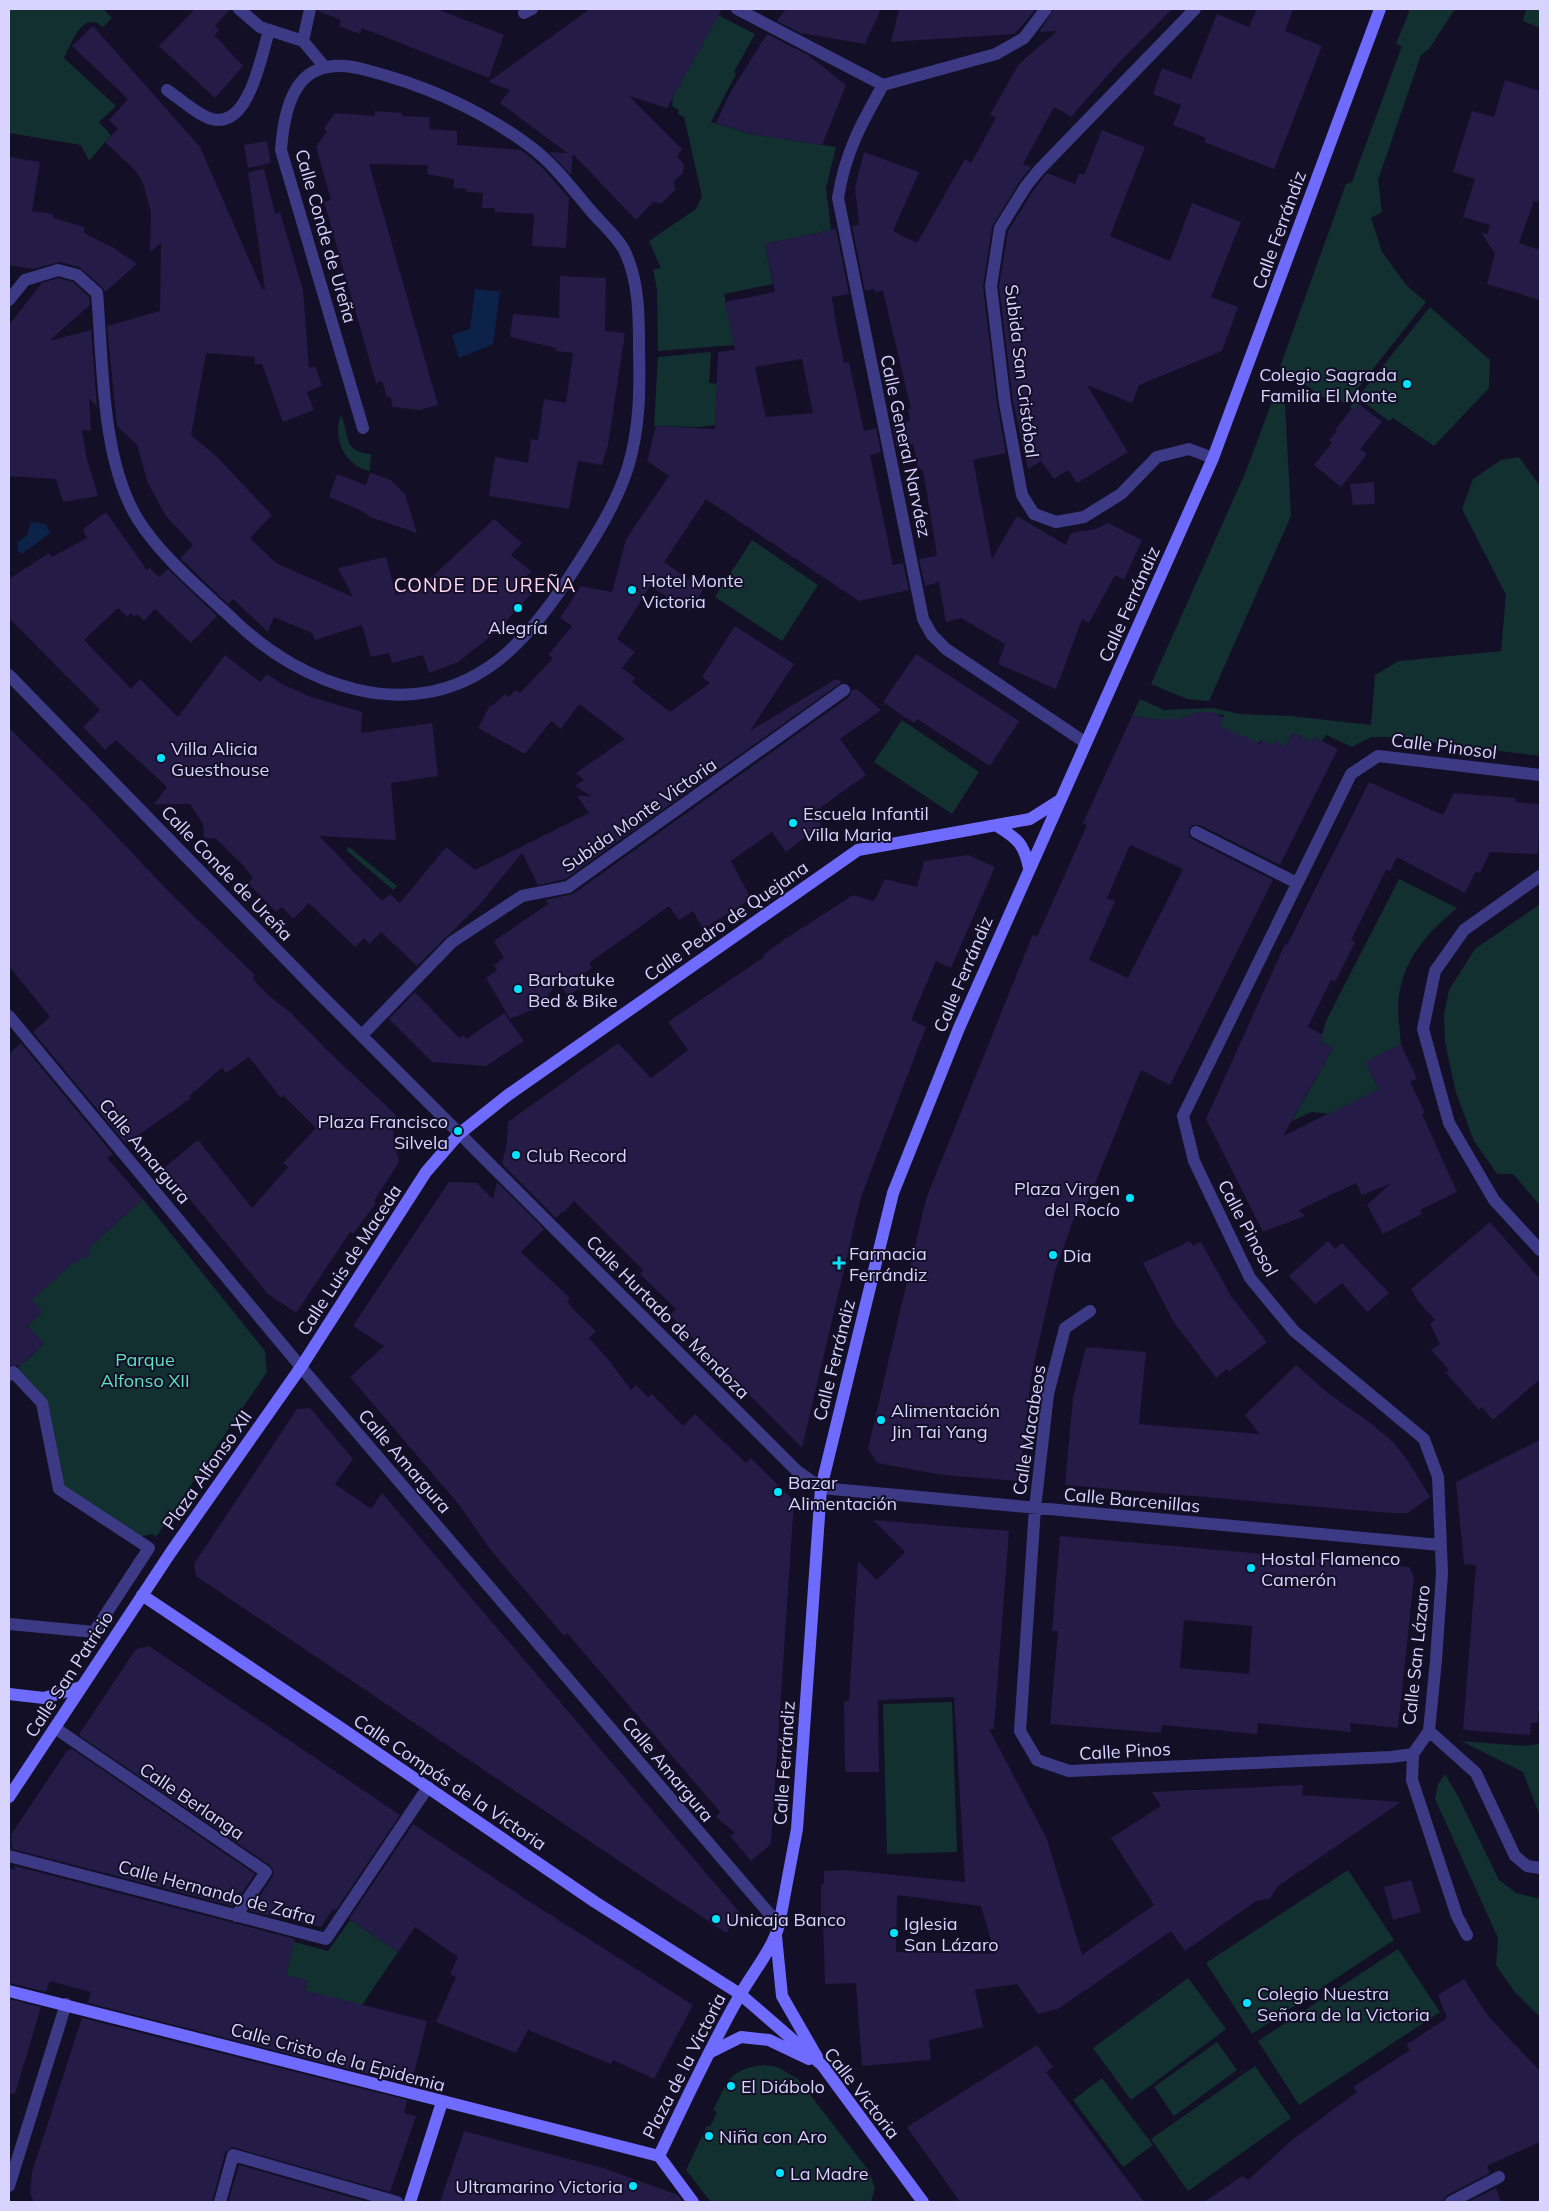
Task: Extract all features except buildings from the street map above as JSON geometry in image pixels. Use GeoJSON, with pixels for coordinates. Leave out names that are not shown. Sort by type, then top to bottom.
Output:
{"type":"FeatureCollection","features":[{"type":"Feature","properties":{"kind":"main road","name":"Calle Ferrándiz"},"geometry":{"type":"LineString","coordinates":[[740,1994],[777,1931],[797,1829],[821,1488],[893,1193],[959,1028],[1213,458],[1380,9]]}},
{"type":"Feature","properties":{"kind":"main road","name":"Calle Pedro de Quejana"},"geometry":{"type":"LineString","coordinates":[[459,1134],[498,1103],[858,850],[1030,819],[1060,800]]}},
{"type":"Feature","properties":{"kind":"main road"},"geometry":{"type":"LineString","coordinates":[[997,826],[1013,836],[1025,850],[1029,868]]}},
{"type":"Feature","properties":{"kind":"main road","name":"Calle Luis de Maceda"},"geometry":{"type":"LineString","coordinates":[[301,1367],[426,1172],[459,1134]]}},
{"type":"Feature","properties":{"kind":"main road","name":"Plaza Alfonso XII"},"geometry":{"type":"LineString","coordinates":[[142,1595],[301,1367]]}},
{"type":"Feature","properties":{"kind":"main road","name":"Calle San Patricio"},"geometry":{"type":"LineString","coordinates":[[9,1797],[142,1595]]}},
{"type":"Feature","properties":{"kind":"main road","name":"Calle Compás de la Victoria"},"geometry":{"type":"LineString","coordinates":[[142,1595],[428,1787],[595,1902],[740,1994]]}},
{"type":"Feature","properties":{"kind":"main road"},"geometry":{"type":"LineString","coordinates":[[9,1694],[44,1698],[81,1687]]}},
{"type":"Feature","properties":{"kind":"main road"},"geometry":{"type":"LineString","coordinates":[[777,1931],[782,1996],[822,2065]]}},
{"type":"Feature","properties":{"kind":"main road","name":"Calle Cristo de la Epidemia"},"geometry":{"type":"LineString","coordinates":[[9,1990],[659,2156]]}},
{"type":"Feature","properties":{"kind":"main road","name":"Plaza de la Victoria"},"geometry":{"type":"LineString","coordinates":[[694,2202],[659,2156],[740,1994]]}},
{"type":"Feature","properties":{"kind":"main road","name":"Calle Victoria"},"geometry":{"type":"LineString","coordinates":[[740,1994],[822,2065],[919,2201]]}},
{"type":"Feature","properties":{"kind":"main road"},"geometry":{"type":"LineString","coordinates":[[710,2052],[741,2036],[768,2040],[822,2065]]}},
{"type":"Feature","properties":{"kind":"main road"},"geometry":{"type":"LineString","coordinates":[[410,2202],[442,2102]]}},
{"type":"Feature","properties":{"kind":"street"},"geometry":{"type":"LineString","coordinates":[[9,300],[25,280],[58,270],[77,275],[97,293],[109,435],[118,479],[138,520],[174,564],[257,643],[314,677],[368,693],[420,694],[441,690],[487,669],[506,654],[559,594],[602,527],[628,469],[640,404],[639,306],[626,251],[534,148],[473,110],[424,89],[362,68],[324,66],[303,41],[260,27],[239,9]]}},
{"type":"Feature","properties":{"kind":"street"},"geometry":{"type":"LineString","coordinates":[[303,41],[310,9]]}},
{"type":"Feature","properties":{"kind":"street"},"geometry":{"type":"LineString","coordinates":[[737,9],[883,85],[996,54],[1024,38],[1046,9]]}},
{"type":"Feature","properties":{"kind":"street","name":"Subida San Cristóbal"},"geometry":{"type":"LineString","coordinates":[[1194,9],[1046,162],[1026,186],[1000,228],[991,286],[1005,403],[1022,495],[1034,514],[1056,522],[1084,517],[1121,494],[1157,458],[1190,449],[1213,458]]}},
{"type":"Feature","properties":{"kind":"street"},"geometry":{"type":"LineString","coordinates":[[167,90],[210,119],[223,121],[235,115],[247,100],[269,31]]}},
{"type":"Feature","properties":{"kind":"street","name":"Calle Conde de Ureña"},"geometry":{"type":"LineString","coordinates":[[324,66],[299,82],[287,107],[281,150],[363,428]]}},
{"type":"Feature","properties":{"kind":"street","name":"Calle General Narváez"},"geometry":{"type":"LineString","coordinates":[[883,85],[851,147],[842,170],[838,198],[923,619],[932,635],[946,649],[1086,743]]}},
{"type":"Feature","properties":{"kind":"street","name":"Calle Conde de Ureña"},"geometry":{"type":"LineString","coordinates":[[9,675],[459,1134]]}},
{"type":"Feature","properties":{"kind":"street","name":"Subida Monte Victoria"},"geometry":{"type":"LineString","coordinates":[[362,1035],[452,942],[522,896],[568,887],[844,690]]}},
{"type":"Feature","properties":{"kind":"street","name":"Calle Pinosol"},"geometry":{"type":"LineString","coordinates":[[1440,1545],[1438,1477],[1424,1439],[1294,1331],[1250,1278],[1194,1161],[1183,1116],[1351,774],[1378,756],[1540,775]]}},
{"type":"Feature","properties":{"kind":"street"},"geometry":{"type":"LineString","coordinates":[[1196,832],[1297,883]]}},
{"type":"Feature","properties":{"kind":"street"},"geometry":{"type":"LineString","coordinates":[[1540,876],[1464,930],[1434,971],[1422,1029],[1448,1123],[1494,1200],[1540,1250]]}},
{"type":"Feature","properties":{"kind":"street","name":"Calle Amargura"},"geometry":{"type":"LineString","coordinates":[[9,1016],[301,1367],[777,1931]]}},
{"type":"Feature","properties":{"kind":"street","name":"Calle Hurtado de Mendoza"},"geometry":{"type":"LineString","coordinates":[[459,1134],[797,1471],[821,1488]]}},
{"type":"Feature","properties":{"kind":"street","name":"Calle Macabeos"},"geometry":{"type":"LineString","coordinates":[[1035,1508],[1048,1394],[1065,1328],[1090,1311]]}},
{"type":"Feature","properties":{"kind":"street"},"geometry":{"type":"LineString","coordinates":[[9,1375],[13,1372],[42,1404],[59,1489],[149,1548],[94,1632],[9,1624]]}},
{"type":"Feature","properties":{"kind":"street","name":"Calle Barcenillas"},"geometry":{"type":"LineString","coordinates":[[821,1488],[1440,1545]]}},
{"type":"Feature","properties":{"kind":"street","name":"Calle Pinos"},"geometry":{"type":"LineString","coordinates":[[1035,1508],[1020,1731],[1037,1760],[1069,1771],[1391,1757],[1413,1754]]}},
{"type":"Feature","properties":{"kind":"street","name":"Calle San Lázaro"},"geometry":{"type":"LineString","coordinates":[[1413,1754],[1429,1731],[1442,1572],[1440,1545]]}},
{"type":"Feature","properties":{"kind":"street","name":"Calle Berlanga"},"geometry":{"type":"LineString","coordinates":[[55,1728],[266,1872],[236,1916]]}},
{"type":"Feature","properties":{"kind":"street"},"geometry":{"type":"LineString","coordinates":[[1429,1731],[1476,1773],[1515,1856],[1527,1866],[1540,1868]]}},
{"type":"Feature","properties":{"kind":"street"},"geometry":{"type":"LineString","coordinates":[[1413,1754],[1412,1780],[1457,1916],[1467,1935]]}},
{"type":"Feature","properties":{"kind":"street","name":"Calle Hernando de Zafra"},"geometry":{"type":"LineString","coordinates":[[9,1856],[326,1939],[428,1787]]}},
{"type":"Feature","properties":{"kind":"street"},"geometry":{"type":"LineString","coordinates":[[9,2186],[66,2004]]}},
{"type":"Feature","properties":{"kind":"street"},"geometry":{"type":"LineString","coordinates":[[220,2202],[232,2155],[397,2202]]}},
{"type":"Feature","properties":{"kind":"street"},"geometry":{"type":"LineString","coordinates":[[1451,2202],[1499,2176]]}},
{"type":"Feature","properties":{"kind":"green space"},"geometry":{"type":"Polygon","coordinates":[[[9,9],[103,9],[112,18],[103,27],[89,22],[83,25],[64,58],[116,106],[99,122],[111,135],[89,161],[81,145],[9,133],[9,9]]]}},
{"type":"Feature","properties":{"kind":"green space"},"geometry":{"type":"Polygon","coordinates":[[[1410,9],[1455,9],[1429,49],[1421,55],[1378,180],[1382,212],[1371,218],[1382,252],[1407,286],[1426,302],[1346,403],[1323,397],[1280,367],[1346,184],[1352,182],[1402,46],[1396,44],[1410,9]]]}},
{"type":"Feature","properties":{"kind":"green space"},"geometry":{"type":"Polygon","coordinates":[[[1526,9],[1540,9],[1540,28],[1523,21],[1526,9]]]}},
{"type":"Feature","properties":{"kind":"green space"},"geometry":{"type":"Polygon","coordinates":[[[718,15],[755,34],[734,72],[736,74],[711,122],[751,134],[836,147],[826,188],[831,230],[765,244],[773,284],[724,294],[734,345],[658,351],[657,289],[653,270],[661,268],[649,241],[696,209],[702,196],[684,117],[678,114],[679,110],[672,106],[673,97],[718,15]]]}},
{"type":"Feature","properties":{"kind":"green space"},"geometry":{"type":"Polygon","coordinates":[[[1430,307],[1490,360],[1489,388],[1434,446],[1393,418],[1389,421],[1362,401],[1354,410],[1350,407],[1430,307]]]}},
{"type":"Feature","properties":{"kind":"green space"},"geometry":{"type":"Polygon","coordinates":[[[711,352],[709,383],[717,384],[715,425],[700,427],[654,426],[658,357],[711,352]]]}},
{"type":"Feature","properties":{"kind":"green space"},"geometry":{"type":"Polygon","coordinates":[[[1273,399],[1285,404],[1291,516],[1209,701],[1187,699],[1151,684],[1246,471],[1273,399]]]}},
{"type":"Feature","properties":{"kind":"green space"},"geometry":{"type":"Polygon","coordinates":[[[341,415],[351,446],[362,453],[371,454],[370,471],[354,464],[343,450],[338,433],[341,415]]]}},
{"type":"Feature","properties":{"kind":"green space"},"geometry":{"type":"Polygon","coordinates":[[[1519,457],[1540,486],[1540,756],[1390,737],[1371,737],[1352,747],[1326,735],[1322,741],[1315,737],[1312,742],[1293,733],[1285,747],[1274,741],[1272,745],[1262,740],[1186,801],[1224,715],[1200,712],[1178,719],[1154,719],[1132,716],[1140,699],[1164,710],[1213,708],[1240,714],[1291,716],[1371,725],[1375,675],[1399,661],[1501,651],[1506,595],[1462,509],[1473,479],[1501,460],[1519,457]]]}},
{"type":"Feature","properties":{"kind":"green space"},"geometry":{"type":"Polygon","coordinates":[[[752,540],[818,585],[782,641],[715,597],[752,540]]]}},
{"type":"Feature","properties":{"kind":"green space"},"geometry":{"type":"Polygon","coordinates":[[[902,720],[979,772],[952,814],[874,762],[902,720]]]}},
{"type":"Feature","properties":{"kind":"green space"},"geometry":{"type":"Polygon","coordinates":[[[349,847],[397,886],[393,890],[346,850],[349,847]]]}},
{"type":"Feature","properties":{"kind":"green space"},"geometry":{"type":"Polygon","coordinates":[[[1399,879],[1457,908],[1425,939],[1404,975],[1398,1005],[1401,1044],[1371,1059],[1370,1073],[1381,1094],[1329,1114],[1312,1112],[1292,1121],[1333,1048],[1320,1041],[1326,1021],[1399,879]]]}},
{"type":"Feature","properties":{"kind":"green space"},"geometry":{"type":"Polygon","coordinates":[[[1540,904],[1540,1205],[1513,1174],[1497,1174],[1474,1141],[1456,1093],[1445,1042],[1444,1015],[1449,990],[1475,949],[1540,904]]]}},
{"type":"Feature","properties":{"kind":"green space","name":"Parque Alfonso XII"},"geometry":{"type":"Polygon","coordinates":[[[143,1199],[265,1351],[267,1372],[156,1537],[152,1534],[139,1537],[59,1489],[45,1415],[13,1372],[44,1344],[27,1326],[42,1312],[31,1300],[143,1199]]]}},
{"type":"Feature","properties":{"kind":"green space"},"geometry":{"type":"Polygon","coordinates":[[[952,1702],[957,1852],[887,1854],[883,1704],[952,1702]]]}},
{"type":"Feature","properties":{"kind":"green space"},"geometry":{"type":"Polygon","coordinates":[[[1461,1741],[1524,1746],[1539,1744],[1540,1742],[1540,1816],[1523,1772],[1461,1741]]]}},
{"type":"Feature","properties":{"kind":"green space"},"geometry":{"type":"Polygon","coordinates":[[[1445,1774],[1458,1796],[1499,1880],[1516,1893],[1540,1899],[1540,2017],[1514,1991],[1496,1965],[1498,1938],[1435,1799],[1438,1784],[1445,1774]]]}},
{"type":"Feature","properties":{"kind":"green space"},"geometry":{"type":"Polygon","coordinates":[[[1348,1870],[1394,1940],[1252,2034],[1206,1963],[1348,1870]]]}},
{"type":"Feature","properties":{"kind":"green space"},"geometry":{"type":"Polygon","coordinates":[[[350,1920],[398,1952],[362,2005],[304,1991],[308,1981],[286,1975],[294,1942],[328,1951],[350,1920]]]}},
{"type":"Feature","properties":{"kind":"green space"},"geometry":{"type":"Polygon","coordinates":[[[1398,1949],[1440,2012],[1299,2105],[1258,2041],[1398,1949]]]}},
{"type":"Feature","properties":{"kind":"green space"},"geometry":{"type":"Polygon","coordinates":[[[1188,1978],[1226,2029],[1131,2100],[1093,2048],[1188,1978]]]}},
{"type":"Feature","properties":{"kind":"green space"},"geometry":{"type":"Polygon","coordinates":[[[1217,2042],[1237,2070],[1174,2116],[1154,2087],[1217,2042]]]}},
{"type":"Feature","properties":{"kind":"green space"},"geometry":{"type":"Polygon","coordinates":[[[764,2065],[777,2067],[798,2079],[869,2171],[875,2188],[871,2202],[711,2202],[686,2170],[707,2126],[710,2127],[717,2112],[713,2110],[731,2078],[743,2070],[764,2065]]]}},
{"type":"Feature","properties":{"kind":"green space"},"geometry":{"type":"Polygon","coordinates":[[[1255,2066],[1291,2118],[1188,2191],[1151,2139],[1255,2066]]]}},
{"type":"Feature","properties":{"kind":"green space"},"geometry":{"type":"Polygon","coordinates":[[[1102,2078],[1153,2145],[1123,2167],[1073,2100],[1102,2078]]]}},
{"type":"Feature","properties":{"kind":"water"},"geometry":{"type":"Polygon","coordinates":[[[475,289],[500,292],[493,344],[459,358],[452,335],[470,329],[475,289]]]}},
{"type":"Feature","properties":{"kind":"water"},"geometry":{"type":"Polygon","coordinates":[[[31,522],[46,524],[50,533],[22,554],[18,551],[18,542],[27,535],[31,522]]]}},
{"type":"Feature","properties":{"kind":"place","name":"Colegio Sagrada Familia El Monte"},"geometry":{"type":"Point","coordinates":[1407,384]}},
{"type":"Feature","properties":{"kind":"place","name":"Hotel Monte Victoria"},"geometry":{"type":"Point","coordinates":[632,590]}},
{"type":"Feature","properties":{"kind":"place","name":"Alegría"},"geometry":{"type":"Point","coordinates":[518,608]}},
{"type":"Feature","properties":{"kind":"place","name":"Villa Alicia Guesthouse"},"geometry":{"type":"Point","coordinates":[161,758]}},
{"type":"Feature","properties":{"kind":"place","name":"Escuela Infantil Villa Maria"},"geometry":{"type":"Point","coordinates":[793,823]}},
{"type":"Feature","properties":{"kind":"place","name":"Barbatuke Bed & Bike"},"geometry":{"type":"Point","coordinates":[518,989]}},
{"type":"Feature","properties":{"kind":"place","name":"Plaza Francisco Silvela"},"geometry":{"type":"Point","coordinates":[458,1131]}},
{"type":"Feature","properties":{"kind":"place","name":"Club Record"},"geometry":{"type":"Point","coordinates":[516,1155]}},
{"type":"Feature","properties":{"kind":"place","name":"Plaza Virgen del Rocío"},"geometry":{"type":"Point","coordinates":[1130,1198]}},
{"type":"Feature","properties":{"kind":"place","name":"Dia"},"geometry":{"type":"Point","coordinates":[1053,1255]}},
{"type":"Feature","properties":{"kind":"place","name":"Farmacia Ferrándiz"},"geometry":{"type":"Point","coordinates":[839,1263]}},
{"type":"Feature","properties":{"kind":"place","name":"Alimentación Jin Tai Yang"},"geometry":{"type":"Point","coordinates":[881,1420]}},
{"type":"Feature","properties":{"kind":"place","name":"Bazar Alimentación"},"geometry":{"type":"Point","coordinates":[778,1492]}},
{"type":"Feature","properties":{"kind":"place","name":"Hostal Flamenco Camerón"},"geometry":{"type":"Point","coordinates":[1251,1568]}},
{"type":"Feature","properties":{"kind":"place","name":"Unicaja Banco"},"geometry":{"type":"Point","coordinates":[716,1919]}},
{"type":"Feature","properties":{"kind":"place","name":"Iglesia San Lázaro"},"geometry":{"type":"Point","coordinates":[894,1933]}},
{"type":"Feature","properties":{"kind":"place","name":"Colegio Nuestra Señora de la Victoria"},"geometry":{"type":"Point","coordinates":[1247,2003]}},
{"type":"Feature","properties":{"kind":"place","name":"El Diábolo"},"geometry":{"type":"Point","coordinates":[731,2086]}},
{"type":"Feature","properties":{"kind":"place","name":"Niña con Aro"},"geometry":{"type":"Point","coordinates":[709,2136]}},
{"type":"Feature","properties":{"kind":"place","name":"La Madre"},"geometry":{"type":"Point","coordinates":[780,2173]}},
{"type":"Feature","properties":{"kind":"place","name":"Ultramarino Victoria"},"geometry":{"type":"Point","coordinates":[633,2186]}},
{"type":"Feature","properties":{"kind":"district","name":"CONDE DE UREÑA"},"geometry":{"type":"Point","coordinates":[485,585]}}]}
